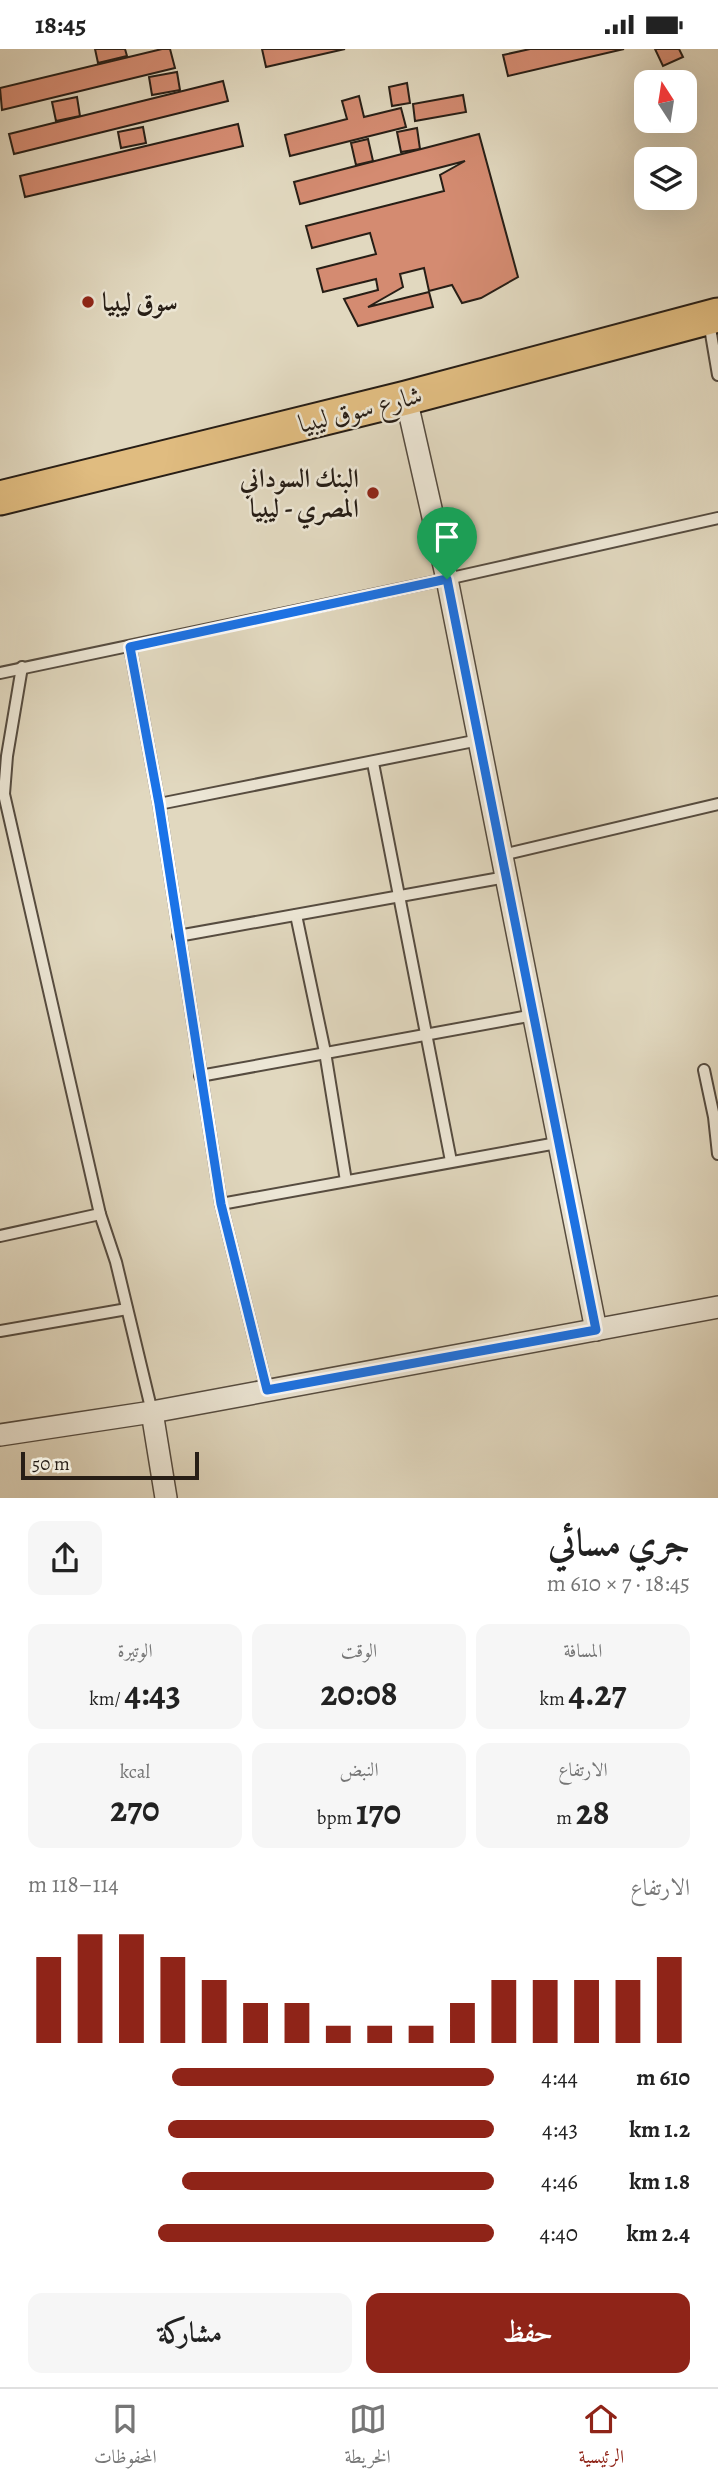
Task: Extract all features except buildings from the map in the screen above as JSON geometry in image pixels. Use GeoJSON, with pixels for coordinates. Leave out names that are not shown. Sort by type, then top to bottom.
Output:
{"type":"FeatureCollection","features":[{"type":"Feature","properties":{"kind":"main road","name":"شارع سوق ليبيا"},"geometry":{"type":"LineString","coordinates":[[0,498],[406,398],[713,316]]}},
{"type":"Feature","properties":{"kind":"street"},"geometry":{"type":"LineString","coordinates":[[406,398],[447,579],[596,1330]]}},
{"type":"Feature","properties":{"kind":"street"},"geometry":{"type":"LineString","coordinates":[[0,1435],[152,1412],[718,1307]]}},
{"type":"Feature","properties":{"kind":"street"},"geometry":{"type":"LineString","coordinates":[[152,1412],[166,1498]]}},
{"type":"Feature","properties":{"kind":"lane"},"geometry":{"type":"LineString","coordinates":[[713,316],[718,375]]}},
{"type":"Feature","properties":{"kind":"lane"},"geometry":{"type":"LineString","coordinates":[[0,673],[447,579],[718,518]]}},
{"type":"Feature","properties":{"kind":"lane"},"geometry":{"type":"LineString","coordinates":[[130,647],[159,804],[221,1204],[267,1390]]}},
{"type":"Feature","properties":{"kind":"lane"},"geometry":{"type":"LineString","coordinates":[[22,667],[7,756],[4,794],[100,1214],[116,1262],[152,1412]]}},
{"type":"Feature","properties":{"kind":"lane"},"geometry":{"type":"LineString","coordinates":[[159,804],[479,740]]}},
{"type":"Feature","properties":{"kind":"lane"},"geometry":{"type":"LineString","coordinates":[[373,763],[451,1161]]}},
{"type":"Feature","properties":{"kind":"lane"},"geometry":{"type":"LineString","coordinates":[[502,855],[718,804]]}},
{"type":"Feature","properties":{"kind":"lane"},"geometry":{"type":"LineString","coordinates":[[178,936],[506,877]]}},
{"type":"Feature","properties":{"kind":"lane"},"geometry":{"type":"LineString","coordinates":[[296,915],[325,1052],[346,1181]]}},
{"type":"Feature","properties":{"kind":"lane"},"geometry":{"type":"LineString","coordinates":[[200,1076],[534,1015]]}},
{"type":"Feature","properties":{"kind":"lane"},"geometry":{"type":"LineString","coordinates":[[704,1070],[714,1117],[718,1154]]}},
{"type":"Feature","properties":{"kind":"lane"},"geometry":{"type":"LineString","coordinates":[[221,1204],[557,1143]]}},
{"type":"Feature","properties":{"kind":"lane"},"geometry":{"type":"LineString","coordinates":[[0,1235],[100,1214]]}},
{"type":"Feature","properties":{"kind":"lane"},"geometry":{"type":"LineString","coordinates":[[0,1331],[127,1309]]}},
{"type":"Feature","properties":{"kind":"place","name":"سوق ليبيا"},"geometry":{"type":"Point","coordinates":[88,302]}},
{"type":"Feature","properties":{"kind":"place","name":"البنك السوداني المصري - ليبيا"},"geometry":{"type":"Point","coordinates":[373,493]}},
{"type":"Feature","properties":{"kind":"route"},"geometry":{"type":"LineString","coordinates":[[447,579],[596,1330],[267,1390],[221,1204],[159,804],[130,647],[447,579]]}}]}
